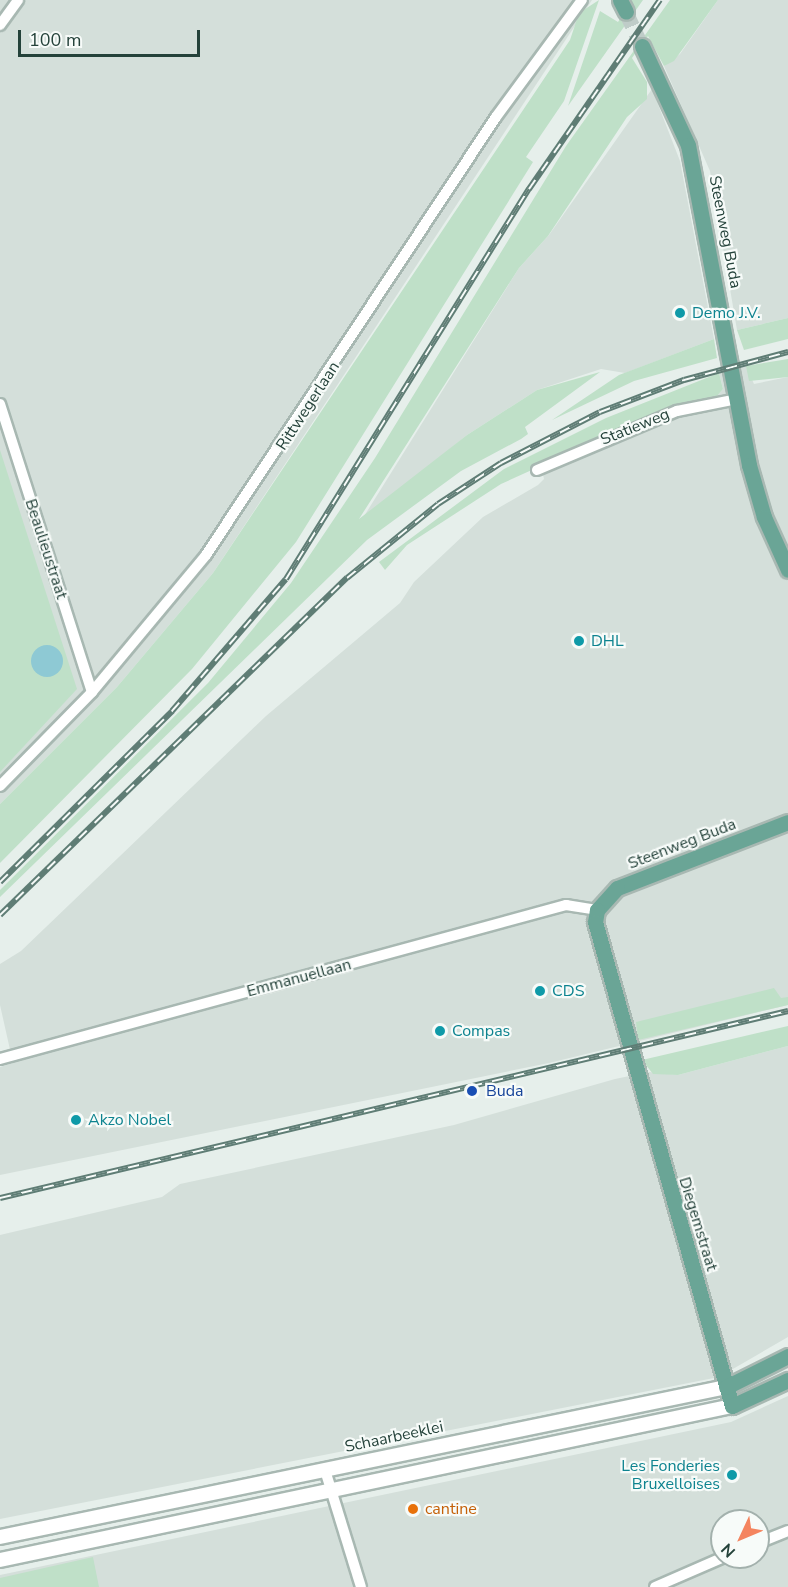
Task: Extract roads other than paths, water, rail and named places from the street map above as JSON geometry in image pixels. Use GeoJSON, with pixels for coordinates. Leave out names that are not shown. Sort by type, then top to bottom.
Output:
{"type":"FeatureCollection","features":[{"type":"Feature","properties":{"kind":"main road","name":"Steenweg Buda"},"geometry":{"type":"LineString","coordinates":[[642,46],[695,171],[758,499],[788,570]]}},
{"type":"Feature","properties":{"kind":"main road","name":"Steenweg Buda"},"geometry":{"type":"LineString","coordinates":[[597,910],[617,888],[788,822]]}},
{"type":"Feature","properties":{"kind":"main road","name":"Diegemstraat"},"geometry":{"type":"LineString","coordinates":[[597,910],[596,934],[732,1406]]}},
{"type":"Feature","properties":{"kind":"main road","name":"Schaarbeeklei"},"geometry":{"type":"LineString","coordinates":[[0,1537],[726,1387],[788,1356]]}},
{"type":"Feature","properties":{"kind":"main road"},"geometry":{"type":"LineString","coordinates":[[0,1560],[332,1486],[732,1406],[788,1380]]}},
{"type":"Feature","properties":{"kind":"street"},"geometry":{"type":"LineString","coordinates":[[0,25],[18,0]]}},
{"type":"Feature","properties":{"kind":"street","name":"Rittwegerlaan"},"geometry":{"type":"LineString","coordinates":[[0,786],[92,692],[236,514],[495,117],[582,0]]}},
{"type":"Feature","properties":{"kind":"street","name":"Statieweg"},"geometry":{"type":"LineString","coordinates":[[537,470],[664,415],[737,399]]}},
{"type":"Feature","properties":{"kind":"street","name":"Beaulieustraat"},"geometry":{"type":"LineString","coordinates":[[0,404],[92,692]]}},
{"type":"Feature","properties":{"kind":"street","name":"Emmanuellaan"},"geometry":{"type":"LineString","coordinates":[[0,1059],[566,905],[597,910]]}},
{"type":"Feature","properties":{"kind":"street"},"geometry":{"type":"LineString","coordinates":[[325,1470],[332,1486],[361,1587]]}},
{"type":"Feature","properties":{"kind":"street"},"geometry":{"type":"LineString","coordinates":[[770,1538],[788,1531]]}},
{"type":"Feature","properties":{"kind":"street"},"geometry":{"type":"LineString","coordinates":[[655,1587],[710,1563]]}},
{"type":"Feature","properties":{"kind":"water"},"geometry":{"type":"Polygon","coordinates":[[[47,645],[58,650],[63,661],[58,672],[47,677],[36,672],[31,661],[36,650],[47,645]]]}},
{"type":"Feature","properties":{"kind":"tunnel"},"geometry":{"type":"LineString","coordinates":[[626,12],[642,46]]}},
{"type":"Feature","properties":{"kind":"railway"},"geometry":{"type":"LineString","coordinates":[[0,882],[172,711],[286,579],[529,189],[660,0]]}},
{"type":"Feature","properties":{"kind":"railway"},"geometry":{"type":"LineString","coordinates":[[0,915],[347,578],[438,504],[501,463],[600,412],[684,380],[788,352]]}},
{"type":"Feature","properties":{"kind":"railway"},"geometry":{"type":"LineString","coordinates":[[0,1198],[788,1011]]}},
{"type":"Feature","properties":{"kind":"place","name":"Demo J.V."},"geometry":{"type":"Point","coordinates":[680,313]}},
{"type":"Feature","properties":{"kind":"place","name":"DHL"},"geometry":{"type":"Point","coordinates":[579,641]}},
{"type":"Feature","properties":{"kind":"place","name":"CDS"},"geometry":{"type":"Point","coordinates":[540,991]}},
{"type":"Feature","properties":{"kind":"place","name":"Compas"},"geometry":{"type":"Point","coordinates":[440,1031]}},
{"type":"Feature","properties":{"kind":"place","name":"Buda"},"geometry":{"type":"Point","coordinates":[472,1091]}},
{"type":"Feature","properties":{"kind":"place","name":"Akzo Nobel"},"geometry":{"type":"Point","coordinates":[76,1120]}},
{"type":"Feature","properties":{"kind":"place","name":"Les Fonderies Bruxelloises"},"geometry":{"type":"Point","coordinates":[732,1475]}},
{"type":"Feature","properties":{"kind":"place","name":"cantine"},"geometry":{"type":"Point","coordinates":[413,1509]}}]}
